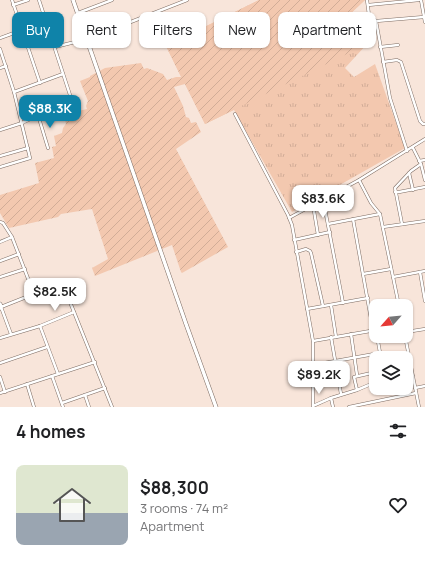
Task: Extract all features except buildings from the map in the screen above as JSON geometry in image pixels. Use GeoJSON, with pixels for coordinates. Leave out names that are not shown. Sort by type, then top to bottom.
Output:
{"type":"FeatureCollection","features":[{"type":"Feature","properties":{"kind":"street"},"geometry":{"type":"LineString","coordinates":[[12,0],[16,12]]}},
{"type":"Feature","properties":{"kind":"street"},"geometry":{"type":"LineString","coordinates":[[13,5],[28,0]]}},
{"type":"Feature","properties":{"kind":"street"},"geometry":{"type":"LineString","coordinates":[[39,0],[43,12]]}},
{"type":"Feature","properties":{"kind":"street"},"geometry":{"type":"LineString","coordinates":[[73,0],[78,12]]}},
{"type":"Feature","properties":{"kind":"street"},"geometry":{"type":"LineString","coordinates":[[81,12],[111,0]]}},
{"type":"Feature","properties":{"kind":"street"},"geometry":{"type":"LineString","coordinates":[[131,22],[187,0]]}},
{"type":"Feature","properties":{"kind":"street"},"geometry":{"type":"LineString","coordinates":[[367,0],[369,12]]}},
{"type":"Feature","properties":{"kind":"street"},"geometry":{"type":"LineString","coordinates":[[368,5],[420,0],[425,22]]}},
{"type":"Feature","properties":{"kind":"street"},"geometry":{"type":"LineString","coordinates":[[407,151],[390,98],[376,22],[424,17]]}},
{"type":"Feature","properties":{"kind":"street"},"geometry":{"type":"LineString","coordinates":[[0,38],[12,34]]}},
{"type":"Feature","properties":{"kind":"street"},"geometry":{"type":"LineString","coordinates":[[380,47],[398,45]]}},
{"type":"Feature","properties":{"kind":"street"},"geometry":{"type":"LineString","coordinates":[[28,48],[40,83]]}},
{"type":"Feature","properties":{"kind":"street"},"geometry":{"type":"LineString","coordinates":[[0,130],[22,123],[70,100],[70,95],[55,48]]}},
{"type":"Feature","properties":{"kind":"street"},"geometry":{"type":"LineString","coordinates":[[90,48],[216,407]]}},
{"type":"Feature","properties":{"kind":"street"},"geometry":{"type":"LineString","coordinates":[[0,49],[14,92],[30,156],[29,159],[0,167]]}},
{"type":"Feature","properties":{"kind":"street"},"geometry":{"type":"LineString","coordinates":[[383,62],[397,60],[401,62],[420,121],[425,124]]}},
{"type":"Feature","properties":{"kind":"street"},"geometry":{"type":"LineString","coordinates":[[0,68],[6,66]]}},
{"type":"Feature","properties":{"kind":"street"},"geometry":{"type":"LineString","coordinates":[[14,92],[63,74]]}},
{"type":"Feature","properties":{"kind":"street"},"geometry":{"type":"LineString","coordinates":[[235,114],[292,225],[306,309],[313,340],[313,407],[331,398],[369,385]]}},
{"type":"Feature","properties":{"kind":"street"},"geometry":{"type":"LineString","coordinates":[[38,115],[48,148]]}},
{"type":"Feature","properties":{"kind":"street"},"geometry":{"type":"LineString","coordinates":[[289,218],[359,180],[413,148],[425,139]]}},
{"type":"Feature","properties":{"kind":"street"},"geometry":{"type":"LineString","coordinates":[[0,156],[28,148]]}},
{"type":"Feature","properties":{"kind":"street"},"geometry":{"type":"LineString","coordinates":[[413,148],[420,163],[425,180]]}},
{"type":"Feature","properties":{"kind":"street"},"geometry":{"type":"LineString","coordinates":[[402,224],[395,188],[409,173],[425,160]]}},
{"type":"Feature","properties":{"kind":"street"},"geometry":{"type":"LineString","coordinates":[[409,173],[414,190]]}},
{"type":"Feature","properties":{"kind":"street"},"geometry":{"type":"LineString","coordinates":[[359,180],[371,203],[380,214],[398,299]]}},
{"type":"Feature","properties":{"kind":"street"},"geometry":{"type":"LineString","coordinates":[[395,192],[425,188]]}},
{"type":"Feature","properties":{"kind":"street"},"geometry":{"type":"LineString","coordinates":[[323,199],[343,303]]}},
{"type":"Feature","properties":{"kind":"street"},"geometry":{"type":"LineString","coordinates":[[313,205],[318,235]]}},
{"type":"Feature","properties":{"kind":"street"},"geometry":{"type":"LineString","coordinates":[[328,224],[380,214]]}},
{"type":"Feature","properties":{"kind":"street"},"geometry":{"type":"LineString","coordinates":[[353,220],[369,303]]}},
{"type":"Feature","properties":{"kind":"street"},"geometry":{"type":"LineString","coordinates":[[383,227],[425,221]]}},
{"type":"Feature","properties":{"kind":"street"},"geometry":{"type":"LineString","coordinates":[[0,222],[3,223],[12,237],[34,294]]}},
{"type":"Feature","properties":{"kind":"street"},"geometry":{"type":"LineString","coordinates":[[294,240],[330,232]]}},
{"type":"Feature","properties":{"kind":"street"},"geometry":{"type":"LineString","coordinates":[[0,242],[12,237]]}},
{"type":"Feature","properties":{"kind":"street"},"geometry":{"type":"LineString","coordinates":[[296,252],[306,249],[310,250],[323,306]]}},
{"type":"Feature","properties":{"kind":"street"},"geometry":{"type":"LineString","coordinates":[[0,260],[19,254]]}},
{"type":"Feature","properties":{"kind":"street"},"geometry":{"type":"LineString","coordinates":[[0,278],[25,269]]}},
{"type":"Feature","properties":{"kind":"street"},"geometry":{"type":"LineString","coordinates":[[363,274],[391,269]]}},
{"type":"Feature","properties":{"kind":"street"},"geometry":{"type":"LineString","coordinates":[[393,277],[425,271]]}},
{"type":"Feature","properties":{"kind":"street"},"geometry":{"type":"LineString","coordinates":[[420,272],[425,300]]}},
{"type":"Feature","properties":{"kind":"street"},"geometry":{"type":"LineString","coordinates":[[11,334],[0,306],[54,286],[62,287],[65,290],[112,407]]}},
{"type":"Feature","properties":{"kind":"street"},"geometry":{"type":"LineString","coordinates":[[306,309],[368,298]]}},
{"type":"Feature","properties":{"kind":"street"},"geometry":{"type":"LineString","coordinates":[[331,305],[336,336]]}},
{"type":"Feature","properties":{"kind":"street"},"geometry":{"type":"LineString","coordinates":[[0,338],[40,326],[74,312]]}},
{"type":"Feature","properties":{"kind":"street"},"geometry":{"type":"LineString","coordinates":[[40,326],[58,374]]}},
{"type":"Feature","properties":{"kind":"street"},"geometry":{"type":"LineString","coordinates":[[413,331],[425,329]]}},
{"type":"Feature","properties":{"kind":"street"},"geometry":{"type":"LineString","coordinates":[[313,340],[369,331]]}},
{"type":"Feature","properties":{"kind":"street"},"geometry":{"type":"LineString","coordinates":[[351,334],[357,375],[354,378],[356,390]]}},
{"type":"Feature","properties":{"kind":"street"},"geometry":{"type":"LineString","coordinates":[[331,338],[342,394]]}},
{"type":"Feature","properties":{"kind":"street"},"geometry":{"type":"LineString","coordinates":[[0,363],[47,346]]}},
{"type":"Feature","properties":{"kind":"street"},"geometry":{"type":"LineString","coordinates":[[313,365],[369,355]]}},
{"type":"Feature","properties":{"kind":"street"},"geometry":{"type":"LineString","coordinates":[[0,393],[95,362]]}},
{"type":"Feature","properties":{"kind":"street"},"geometry":{"type":"LineString","coordinates":[[357,375],[369,373]]}},
{"type":"Feature","properties":{"kind":"street"},"geometry":{"type":"LineString","coordinates":[[52,376],[63,407]]}},
{"type":"Feature","properties":{"kind":"street"},"geometry":{"type":"LineString","coordinates":[[413,376],[419,407]]}},
{"type":"Feature","properties":{"kind":"street"},"geometry":{"type":"LineString","coordinates":[[0,377],[5,392]]}},
{"type":"Feature","properties":{"kind":"street"},"geometry":{"type":"LineString","coordinates":[[27,384],[34,407]]}},
{"type":"Feature","properties":{"kind":"street"},"geometry":{"type":"LineString","coordinates":[[415,388],[425,386]]}},
{"type":"Feature","properties":{"kind":"street"},"geometry":{"type":"LineString","coordinates":[[62,403],[105,388]]}},
{"type":"Feature","properties":{"kind":"street"},"geometry":{"type":"LineString","coordinates":[[349,407],[416,393]]}},
{"type":"Feature","properties":{"kind":"street"},"geometry":{"type":"LineString","coordinates":[[85,395],[89,407]]}},
{"type":"Feature","properties":{"kind":"street"},"geometry":{"type":"LineString","coordinates":[[331,398],[333,407]]}},
{"type":"Feature","properties":{"kind":"green space"},"geometry":{"type":"Polygon","coordinates":[[[259,0],[365,0],[352,12],[278,12],[278,48],[363,48],[345,68],[354,77],[375,64],[405,148],[292,212],[234,110],[205,124],[167,48],[206,48],[206,26],[214,22],[214,48],[270,48],[270,12],[235,12],[259,0]]]}},
{"type":"Feature","properties":{"kind":"green space"},"geometry":{"type":"Polygon","coordinates":[[[259,0],[365,0],[352,12],[278,12],[278,48],[359,48],[205,124],[185,84],[174,87],[183,106],[186,117],[189,118],[191,123],[196,122],[201,132],[176,149],[228,247],[182,273],[172,245],[95,276],[92,268],[108,259],[92,209],[61,214],[58,217],[9,228],[0,213],[0,195],[39,183],[35,163],[54,158],[52,147],[56,146],[54,136],[62,133],[66,124],[64,115],[87,109],[86,106],[88,101],[80,81],[105,68],[141,63],[144,69],[147,68],[163,74],[167,80],[181,77],[167,48],[206,48],[206,26],[214,22],[214,48],[270,48],[270,12],[235,12],[259,0]]]}}]}
